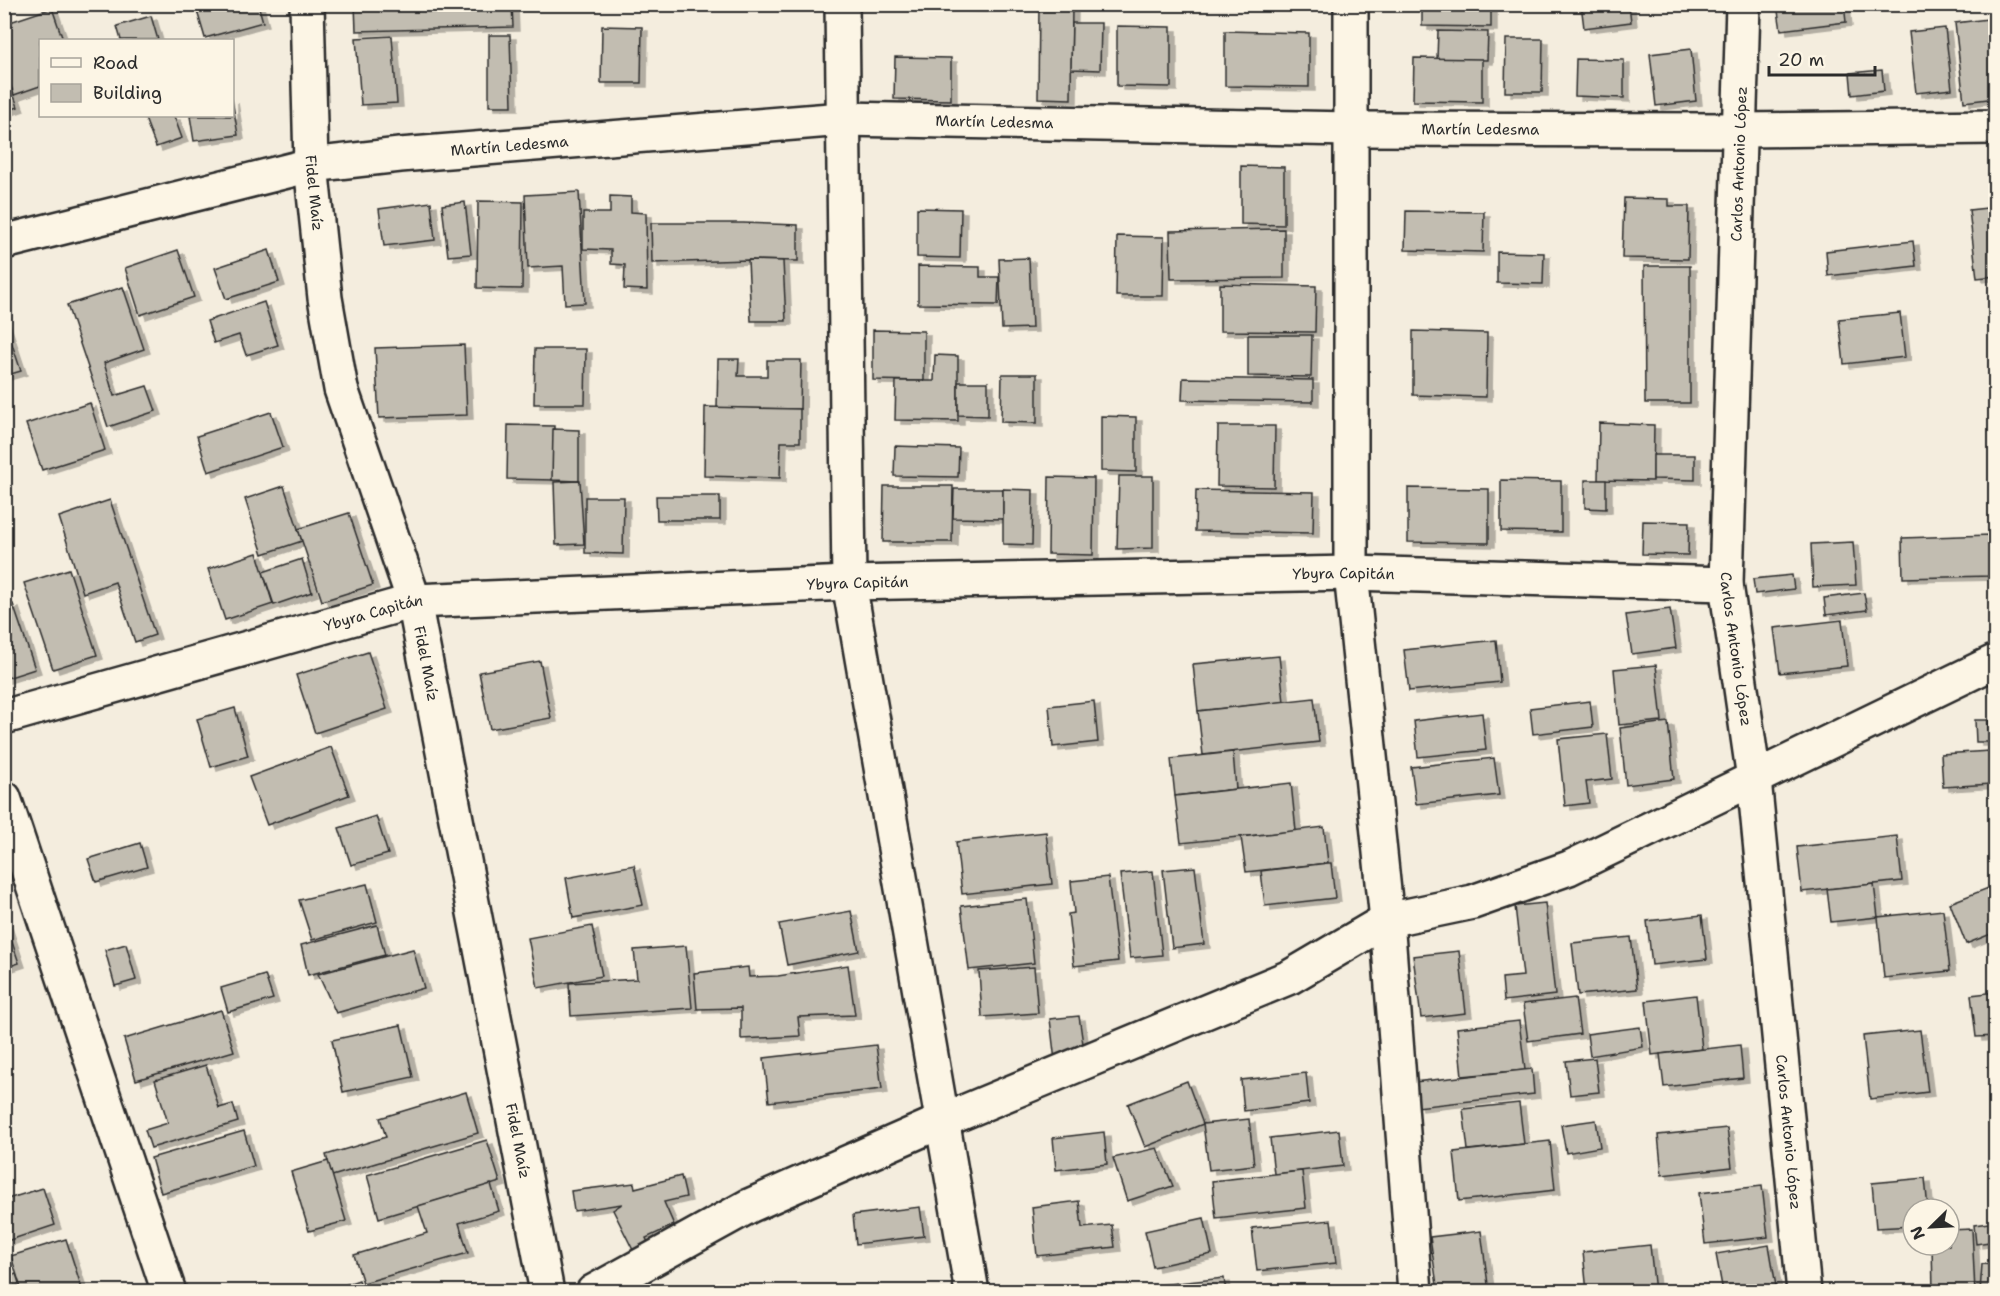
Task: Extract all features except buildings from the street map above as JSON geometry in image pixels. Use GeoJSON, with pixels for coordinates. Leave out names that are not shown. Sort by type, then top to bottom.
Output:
{"type":"FeatureCollection","features":[{"type":"Feature","properties":{"kind":"street","name":"Fidel Maíz"},"geometry":{"type":"LineString","coordinates":[[307,4],[311,165],[325,298],[341,389],[414,601],[547,1292]]}},
{"type":"Feature","properties":{"kind":"street"},"geometry":{"type":"LineString","coordinates":[[842,4],[849,583],[972,1292]]}},
{"type":"Feature","properties":{"kind":"street"},"geometry":{"type":"LineString","coordinates":[[1351,4],[1351,573],[1387,920],[1415,1292]]}},
{"type":"Feature","properties":{"kind":"street","name":"Carlos Antonio López"},"geometry":{"type":"LineString","coordinates":[[1743,4],[1726,584],[1754,779],[1804,1292]]}},
{"type":"Feature","properties":{"kind":"street","name":"Martín Ledesma"},"geometry":{"type":"LineString","coordinates":[[4,242],[311,165],[400,155],[843,119],[1351,129],[1740,130],[1995,127]]}},
{"type":"Feature","properties":{"kind":"street","name":"Ybyra Capitán"},"geometry":{"type":"LineString","coordinates":[[4,717],[414,601],[849,583],[1351,573],[1726,584]]}},
{"type":"Feature","properties":{"kind":"street"},"geometry":{"type":"LineString","coordinates":[[593,1292],[749,1206],[942,1121],[1290,977],[1387,920],[1473,902],[1569,868],[1995,661]]}},
{"type":"Feature","properties":{"kind":"street"},"geometry":{"type":"LineString","coordinates":[[4,798],[169,1292]]}}]}
